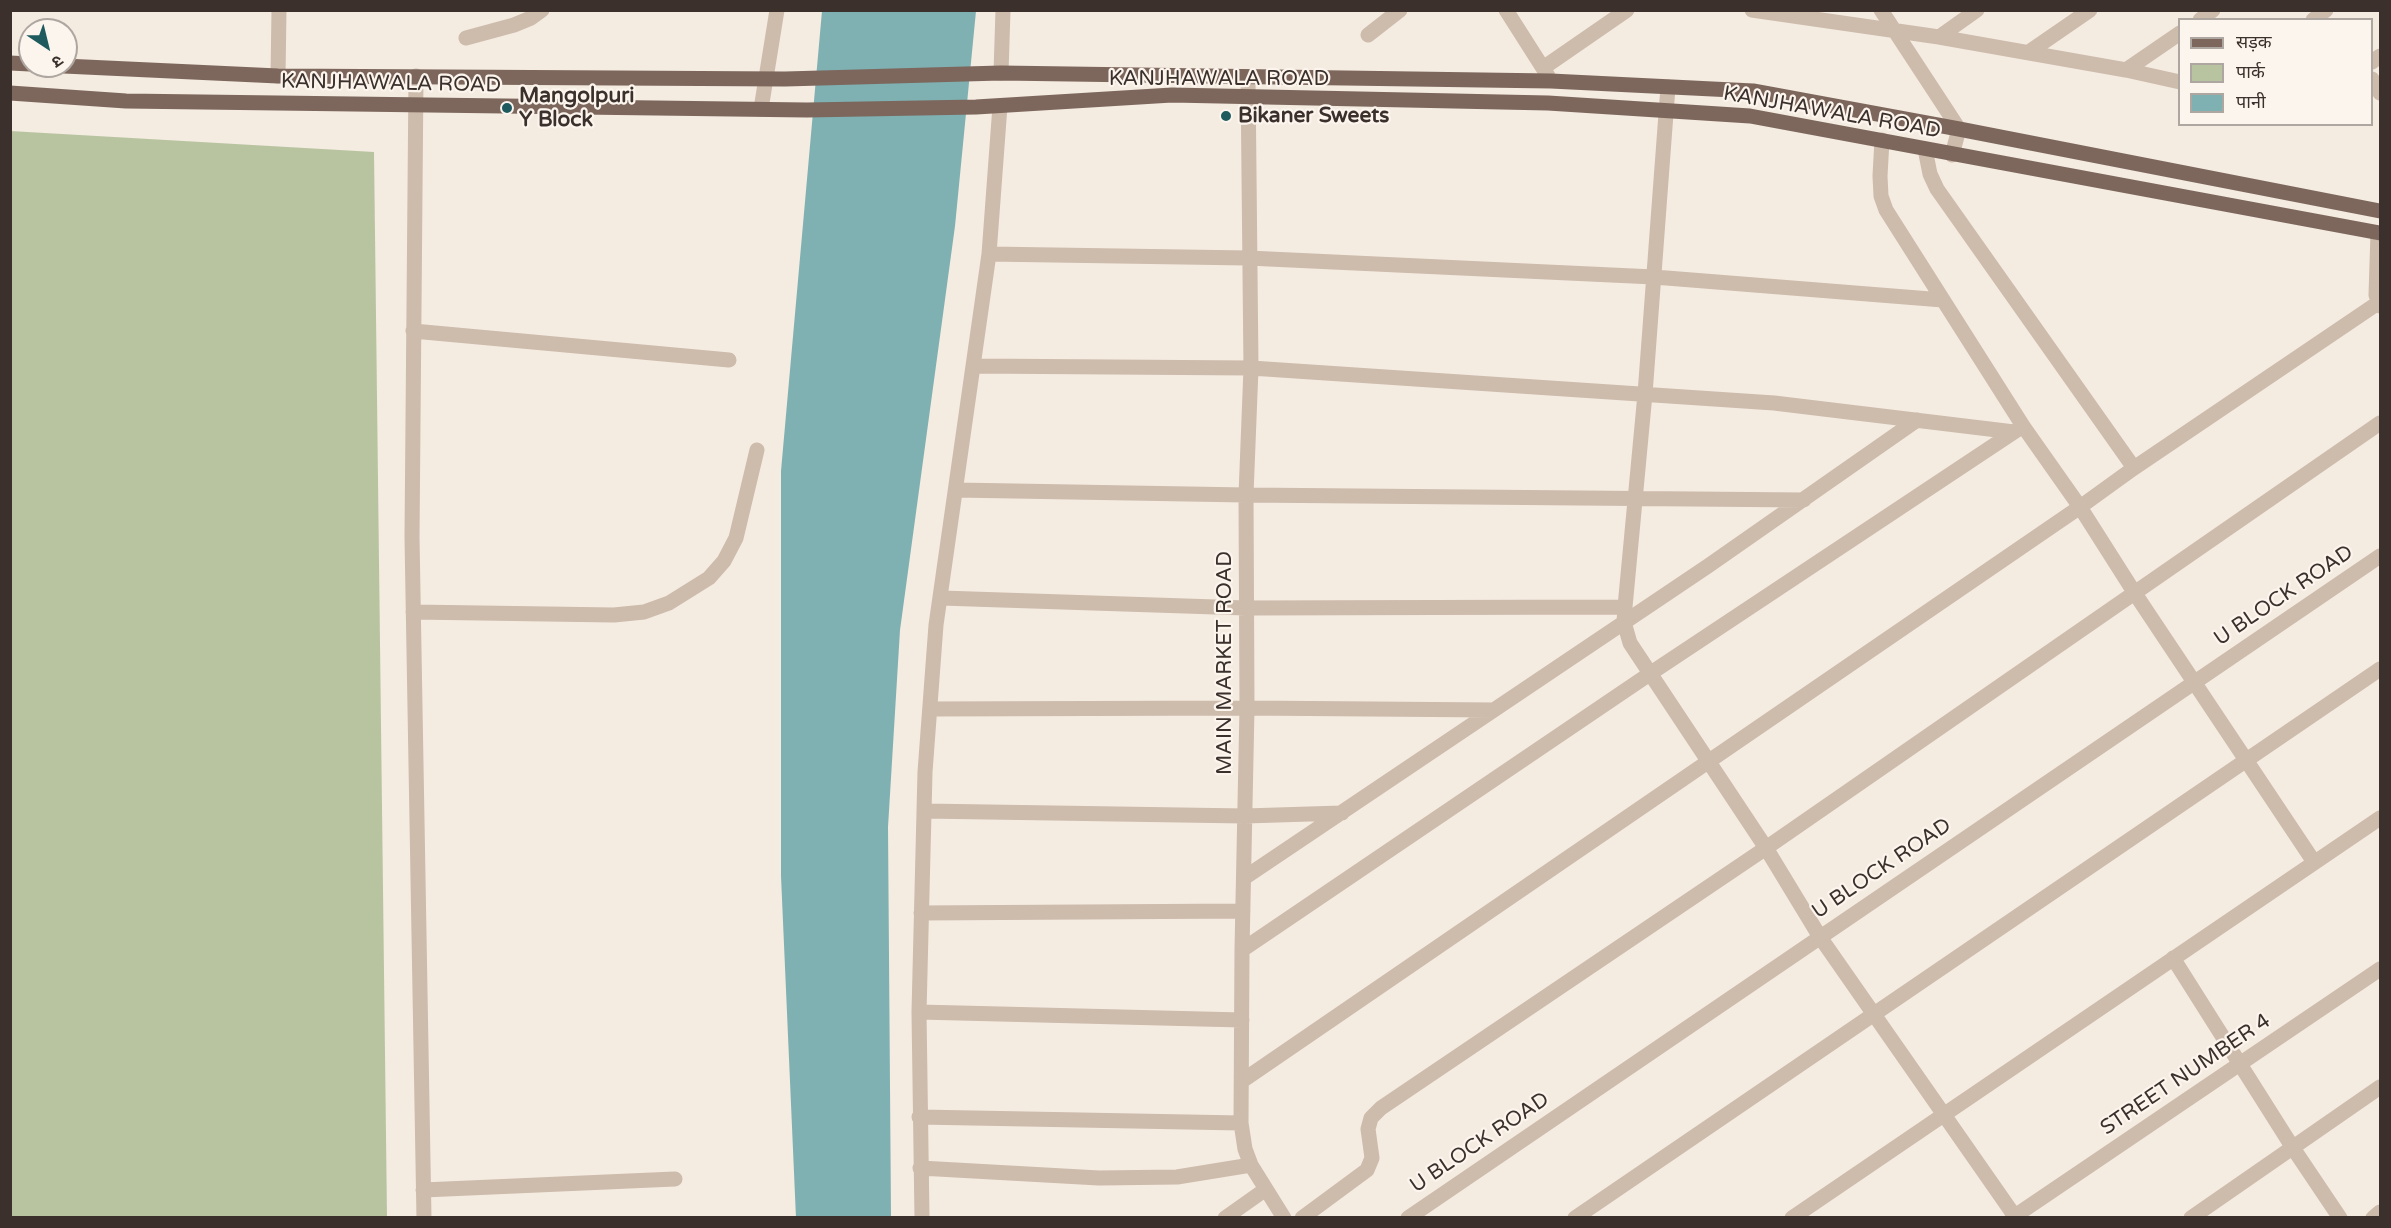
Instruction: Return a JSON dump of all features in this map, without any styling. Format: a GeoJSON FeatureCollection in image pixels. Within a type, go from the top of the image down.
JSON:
{"type":"FeatureCollection","features":[{"type":"Feature","properties":{"kind":"main road","name":"KANJHAWALA ROAD"},"geometry":{"type":"LineString","coordinates":[[78,67],[278,76],[766,79],[1001,73],[1248,77],[1547,75],[1668,87],[1753,91],[2380,211]]}},
{"type":"Feature","properties":{"kind":"main road","name":"KANJHAWALA ROAD"},"geometry":{"type":"LineString","coordinates":[[10,93],[126,101],[807,110],[976,107],[1172,95],[1548,103],[1750,116],[2379,233]]}},
{"type":"Feature","properties":{"kind":"street"},"geometry":{"type":"LineString","coordinates":[[278,76],[279,10]]}},
{"type":"Feature","properties":{"kind":"street"},"geometry":{"type":"LineString","coordinates":[[466,38],[514,25],[531,18],[542,10]]}},
{"type":"Feature","properties":{"kind":"street"},"geometry":{"type":"LineString","coordinates":[[761,109],[777,10]]}},
{"type":"Feature","properties":{"kind":"street"},"geometry":{"type":"LineString","coordinates":[[1001,73],[1003,10]]}},
{"type":"Feature","properties":{"kind":"street"},"geometry":{"type":"LineString","coordinates":[[1368,35],[1400,10]]}},
{"type":"Feature","properties":{"kind":"street"},"geometry":{"type":"LineString","coordinates":[[1506,10],[1547,75],[1627,10]]}},
{"type":"Feature","properties":{"kind":"street"},"geometry":{"type":"LineString","coordinates":[[1752,10],[1939,36],[2178,82]]}},
{"type":"Feature","properties":{"kind":"street"},"geometry":{"type":"LineString","coordinates":[[1881,10],[1959,129],[1952,155]]}},
{"type":"Feature","properties":{"kind":"street"},"geometry":{"type":"LineString","coordinates":[[1939,36],[1977,10]]}},
{"type":"Feature","properties":{"kind":"street"},"geometry":{"type":"LineString","coordinates":[[2029,52],[2090,10]]}},
{"type":"Feature","properties":{"kind":"street"},"geometry":{"type":"LineString","coordinates":[[2126,70],[2178,34]]}},
{"type":"Feature","properties":{"kind":"street"},"geometry":{"type":"LineString","coordinates":[[416,76],[413,612],[424,1218]]}},
{"type":"Feature","properties":{"kind":"street","name":"MAIN MARKET ROAD"},"geometry":{"type":"LineString","coordinates":[[1248,77],[1246,98],[1251,368],[1246,495],[1247,708],[1241,1123],[1245,1149],[1251,1165],[1284,1218]]}},
{"type":"Feature","properties":{"kind":"street"},"geometry":{"type":"LineString","coordinates":[[1668,87],[1645,394],[1624,614],[1630,643],[1766,848],[1820,937],[2014,1217]]}},
{"type":"Feature","properties":{"kind":"street"},"geometry":{"type":"LineString","coordinates":[[922,1218],[919,1012],[924,811],[930,708],[936,625],[989,254],[999,106]]}},
{"type":"Feature","properties":{"kind":"street"},"geometry":{"type":"LineString","coordinates":[[1882,140],[1881,196],[1886,210],[1943,300],[2019,429],[2080,507],[2314,862]]}},
{"type":"Feature","properties":{"kind":"street"},"geometry":{"type":"LineString","coordinates":[[1925,149],[1930,174],[1937,189],[2134,468]]}},
{"type":"Feature","properties":{"kind":"street"},"geometry":{"type":"LineString","coordinates":[[1242,1081],[2134,468],[2380,305],[2376,285],[2379,233]]}},
{"type":"Feature","properties":{"kind":"street"},"geometry":{"type":"LineString","coordinates":[[989,254],[1248,258],[1654,277],[1943,300]]}},
{"type":"Feature","properties":{"kind":"street"},"geometry":{"type":"LineString","coordinates":[[414,331],[729,360]]}},
{"type":"Feature","properties":{"kind":"street"},"geometry":{"type":"LineString","coordinates":[[974,366],[1251,368],[1774,403],[1917,420],[2019,429]]}},
{"type":"Feature","properties":{"kind":"street"},"geometry":{"type":"LineString","coordinates":[[1244,878],[1494,710],[1624,614],[1804,500],[1917,420]]}},
{"type":"Feature","properties":{"kind":"street"},"geometry":{"type":"LineString","coordinates":[[1302,1218],[1367,1170],[1372,1158],[1368,1129],[1371,1118],[1382,1108],[1766,848],[2380,423]]}},
{"type":"Feature","properties":{"kind":"street"},"geometry":{"type":"LineString","coordinates":[[1242,950],[1651,673],[2019,429]]}},
{"type":"Feature","properties":{"kind":"street"},"geometry":{"type":"LineString","coordinates":[[413,612],[614,615],[644,612],[669,603],[709,578],[724,561],[736,538],[757,450]]}},
{"type":"Feature","properties":{"kind":"street"},"geometry":{"type":"LineString","coordinates":[[956,490],[1804,500]]}},
{"type":"Feature","properties":{"kind":"street","name":"U BLOCK ROAD"},"geometry":{"type":"LineString","coordinates":[[1408,1218],[2380,556]]}},
{"type":"Feature","properties":{"kind":"street"},"geometry":{"type":"LineString","coordinates":[[941,598],[1246,608],[1624,614]]}},
{"type":"Feature","properties":{"kind":"street"},"geometry":{"type":"LineString","coordinates":[[1575,1218],[2380,669]]}},
{"type":"Feature","properties":{"kind":"street"},"geometry":{"type":"LineString","coordinates":[[930,708],[1494,710]]}},
{"type":"Feature","properties":{"kind":"street"},"geometry":{"type":"LineString","coordinates":[[924,811],[1245,816],[1342,813]]}},
{"type":"Feature","properties":{"kind":"street"},"geometry":{"type":"LineString","coordinates":[[1792,1218],[1943,1113],[2380,818]]}},
{"type":"Feature","properties":{"kind":"street"},"geometry":{"type":"LineString","coordinates":[[921,913],[1243,910]]}},
{"type":"Feature","properties":{"kind":"street"},"geometry":{"type":"LineString","coordinates":[[2173,958],[2340,1218]]}},
{"type":"Feature","properties":{"kind":"street","name":"STREET NUMBER 4"},"geometry":{"type":"LineString","coordinates":[[2014,1217],[2380,969]]}},
{"type":"Feature","properties":{"kind":"street"},"geometry":{"type":"LineString","coordinates":[[919,1012],[1242,1020]]}},
{"type":"Feature","properties":{"kind":"street"},"geometry":{"type":"LineString","coordinates":[[2195,1216],[2380,1087]]}},
{"type":"Feature","properties":{"kind":"street"},"geometry":{"type":"LineString","coordinates":[[919,1117],[1241,1123]]}},
{"type":"Feature","properties":{"kind":"street"},"geometry":{"type":"LineString","coordinates":[[920,1168],[1099,1178],[1177,1177],[1251,1165]]}},
{"type":"Feature","properties":{"kind":"street"},"geometry":{"type":"LineString","coordinates":[[423,1190],[675,1179]]}},
{"type":"Feature","properties":{"kind":"street"},"geometry":{"type":"LineString","coordinates":[[1225,1218],[1266,1189]]}},
{"type":"Feature","properties":{"kind":"street"},"geometry":{"type":"LineString","coordinates":[[2373,1218],[2380,1212]]}},
{"type":"Feature","properties":{"kind":"green space"},"geometry":{"type":"Polygon","coordinates":[[[10,131],[374,152],[387,1217],[11,1217],[10,131]]]}},
{"type":"Feature","properties":{"kind":"water"},"geometry":{"type":"Polygon","coordinates":[[[822,11],[976,11],[955,226],[900,630],[888,827],[891,1217],[796,1218],[781,876],[781,471],[822,11]]]}},
{"type":"Feature","properties":{"kind":"place","name":"Mangolpuri Y Block"},"geometry":{"type":"Point","coordinates":[507,108]}},
{"type":"Feature","properties":{"kind":"place","name":"Bikaner Sweets"},"geometry":{"type":"Point","coordinates":[1226,116]}}]}
